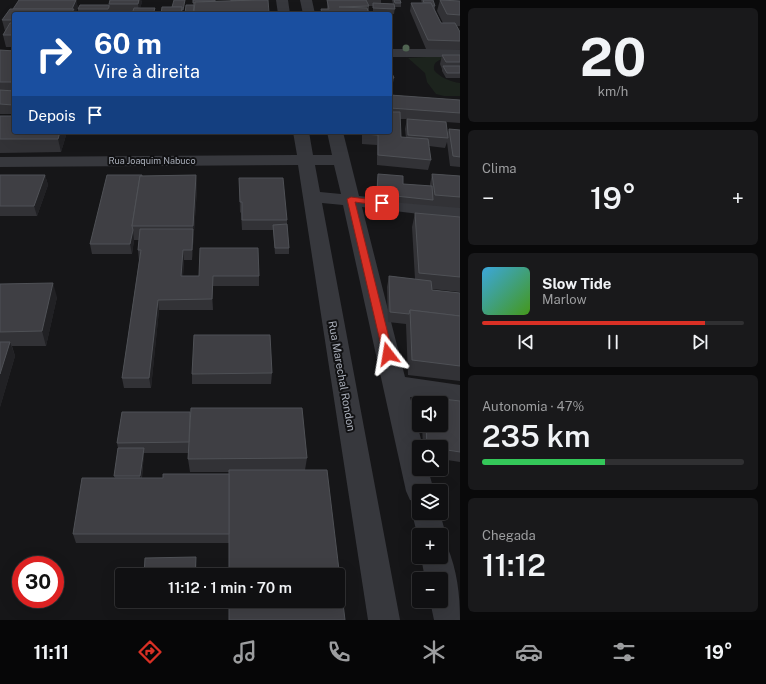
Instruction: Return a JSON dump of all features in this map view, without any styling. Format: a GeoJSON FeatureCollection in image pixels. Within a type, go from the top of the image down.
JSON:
{"type":"FeatureCollection","features":[{"type":"Feature","properties":{"kind":"street"},"geometry":{"type":"LineString","coordinates":[[282,0],[284,12]]}},
{"type":"Feature","properties":{"kind":"street"},"geometry":{"type":"LineString","coordinates":[[306,0],[309,12]]}},
{"type":"Feature","properties":{"kind":"street"},"geometry":{"type":"LineString","coordinates":[[392,53],[460,54]]}},
{"type":"Feature","properties":{"kind":"street","name":"Rua Marechal Rondon"},"geometry":{"type":"LineString","coordinates":[[301,134],[384,620]]}},
{"type":"Feature","properties":{"kind":"street"},"geometry":{"type":"LineString","coordinates":[[336,134],[418,484]]}},
{"type":"Feature","properties":{"kind":"street","name":"Rua Joaquim Nabuco"},"geometry":{"type":"LineString","coordinates":[[0,162],[342,160]]}},
{"type":"Feature","properties":{"kind":"street"},"geometry":{"type":"LineString","coordinates":[[311,196],[351,199],[460,213]]}},
{"type":"Feature","properties":{"kind":"street"},"geometry":{"type":"LineString","coordinates":[[396,385],[460,395]]}},
{"type":"Feature","properties":{"kind":"street"},"geometry":{"type":"LineString","coordinates":[[447,608],[450,620]]}},
{"type":"Feature","properties":{"kind":"shaded area"},"geometry":{"type":"Polygon","coordinates":[[[444,56],[447,58],[439,60],[434,65],[434,70],[446,79],[460,83],[460,96],[444,96],[436,94],[427,82],[425,73],[408,58],[444,56]]]}},
{"type":"Feature","properties":{"kind":"building"},"geometry":{"type":"Polygon","coordinates":[[[19,0],[76,0],[72,9],[13,9],[19,0]]]}},
{"type":"Feature","properties":{"kind":"building"},"geometry":{"type":"Polygon","coordinates":[[[110,0],[139,0],[138,4],[109,4],[110,0]]]}},
{"type":"Feature","properties":{"kind":"building"},"geometry":{"type":"Polygon","coordinates":[[[174,0],[185,0],[183,10],[182,7],[172,7],[174,0]]]}},
{"type":"Feature","properties":{"kind":"building"},"geometry":{"type":"Polygon","coordinates":[[[193,0],[215,0],[215,1],[193,3],[193,0]]]}},
{"type":"Feature","properties":{"kind":"building"},"geometry":{"type":"Polygon","coordinates":[[[231,0],[255,0],[231,1],[231,0]]]}},
{"type":"Feature","properties":{"kind":"building"},"geometry":{"type":"Polygon","coordinates":[[[268,0],[269,12],[194,12],[195,2],[268,0]]]}},
{"type":"Feature","properties":{"kind":"building"},"geometry":{"type":"Polygon","coordinates":[[[327,0],[366,0],[369,6],[339,7],[367,8],[368,12],[322,12],[321,9],[329,9],[327,0]]]}},
{"type":"Feature","properties":{"kind":"building"},"geometry":{"type":"Polygon","coordinates":[[[394,0],[400,0],[401,3],[395,3],[394,0]]]}},
{"type":"Feature","properties":{"kind":"building"},"geometry":{"type":"Polygon","coordinates":[[[423,0],[433,0],[435,6],[432,6],[431,3],[424,3],[423,0]]]}},
{"type":"Feature","properties":{"kind":"building"},"geometry":{"type":"Polygon","coordinates":[[[440,0],[460,1],[460,15],[447,14],[440,0]]]}},
{"type":"Feature","properties":{"kind":"building"},"geometry":{"type":"Polygon","coordinates":[[[373,3],[394,4],[395,9],[373,8],[373,3]]]}},
{"type":"Feature","properties":{"kind":"building"},"geometry":{"type":"Polygon","coordinates":[[[411,3],[431,3],[441,23],[455,23],[460,32],[460,41],[428,40],[411,3]]]}},
{"type":"Feature","properties":{"kind":"building"},"geometry":{"type":"Polygon","coordinates":[[[80,5],[109,5],[109,7],[108,9],[78,9],[80,5]]]}},
{"type":"Feature","properties":{"kind":"building"},"geometry":{"type":"Polygon","coordinates":[[[186,5],[194,5],[193,12],[185,12],[186,5]]]}},
{"type":"Feature","properties":{"kind":"building"},"geometry":{"type":"Polygon","coordinates":[[[162,7],[182,7],[181,12],[161,12],[162,7]]]}},
{"type":"Feature","properties":{"kind":"building"},"geometry":{"type":"Polygon","coordinates":[[[134,8],[155,8],[154,12],[133,12],[134,8]]]}},
{"type":"Feature","properties":{"kind":"building"},"geometry":{"type":"Polygon","coordinates":[[[10,9],[74,9],[72,12],[12,12],[12,20],[2,20],[10,9]]]}},
{"type":"Feature","properties":{"kind":"building"},"geometry":{"type":"Polygon","coordinates":[[[10,23],[12,23],[12,35],[3,35],[10,23]]]}},
{"type":"Feature","properties":{"kind":"building"},"geometry":{"type":"Polygon","coordinates":[[[0,50],[12,51],[12,82],[0,82],[0,50]]]}},
{"type":"Feature","properties":{"kind":"building"},"geometry":{"type":"Polygon","coordinates":[[[442,55],[460,55],[460,62],[446,62],[442,55]]]}},
{"type":"Feature","properties":{"kind":"building"},"geometry":{"type":"Polygon","coordinates":[[[443,66],[460,66],[460,73],[447,73],[443,66]]]}},
{"type":"Feature","properties":{"kind":"building"},"geometry":{"type":"Polygon","coordinates":[[[0,90],[12,91],[12,105],[0,104],[0,90]]]}},
{"type":"Feature","properties":{"kind":"building"},"geometry":{"type":"Polygon","coordinates":[[[392,95],[460,100],[460,113],[392,108],[392,95]]]}},
{"type":"Feature","properties":{"kind":"building"},"geometry":{"type":"Polygon","coordinates":[[[392,112],[400,112],[401,137],[428,139],[431,160],[378,155],[378,135],[364,134],[392,134],[392,112]]]}},
{"type":"Feature","properties":{"kind":"building"},"geometry":{"type":"Polygon","coordinates":[[[0,116],[12,116],[12,134],[59,134],[58,139],[0,139],[0,116]]]}},
{"type":"Feature","properties":{"kind":"building"},"geometry":{"type":"Polygon","coordinates":[[[407,119],[446,122],[448,138],[408,135],[407,119]]]}},
{"type":"Feature","properties":{"kind":"building"},"geometry":{"type":"Polygon","coordinates":[[[449,129],[460,130],[460,157],[453,156],[449,129]]]}},
{"type":"Feature","properties":{"kind":"building"},"geometry":{"type":"Polygon","coordinates":[[[378,174],[403,176],[403,184],[432,186],[433,200],[377,194],[378,174]]]}},
{"type":"Feature","properties":{"kind":"building"},"geometry":{"type":"Polygon","coordinates":[[[432,174],[460,176],[460,197],[435,195],[432,174]]]}},
{"type":"Feature","properties":{"kind":"building"},"geometry":{"type":"Polygon","coordinates":[[[0,175],[45,175],[34,206],[0,206],[0,175]]]}},
{"type":"Feature","properties":{"kind":"building"},"geometry":{"type":"Polygon","coordinates":[[[107,175],[142,175],[140,176],[130,244],[90,244],[107,175]]]}},
{"type":"Feature","properties":{"kind":"building"},"geometry":{"type":"Polygon","coordinates":[[[196,175],[193,226],[132,226],[140,176],[196,175]]]}},
{"type":"Feature","properties":{"kind":"building"},"geometry":{"type":"Polygon","coordinates":[[[239,178],[283,178],[287,220],[242,220],[242,202],[240,202],[239,178]]]}},
{"type":"Feature","properties":{"kind":"building"},"geometry":{"type":"Polygon","coordinates":[[[415,213],[460,217],[460,277],[419,273],[415,213]]]}},
{"type":"Feature","properties":{"kind":"building"},"geometry":{"type":"Polygon","coordinates":[[[287,224],[289,248],[275,248],[273,225],[287,224]]]}},
{"type":"Feature","properties":{"kind":"building"},"geometry":{"type":"Polygon","coordinates":[[[140,229],[193,229],[192,250],[183,250],[181,276],[199,276],[200,248],[258,248],[259,276],[213,276],[212,299],[158,300],[149,378],[122,378],[141,250],[138,250],[140,229]]]}},
{"type":"Feature","properties":{"kind":"building"},"geometry":{"type":"Polygon","coordinates":[[[389,276],[431,281],[432,290],[460,293],[460,316],[410,310],[409,314],[390,312],[389,276]]]}},
{"type":"Feature","properties":{"kind":"building"},"geometry":{"type":"Polygon","coordinates":[[[53,283],[42,331],[0,332],[0,284],[53,283]]]}},
{"type":"Feature","properties":{"kind":"building"},"geometry":{"type":"Polygon","coordinates":[[[410,310],[460,316],[460,366],[412,360],[410,310]]]}},
{"type":"Feature","properties":{"kind":"building"},"geometry":{"type":"Polygon","coordinates":[[[194,335],[270,335],[272,373],[192,374],[194,335]]]}},
{"type":"Feature","properties":{"kind":"building"},"geometry":{"type":"Polygon","coordinates":[[[0,342],[10,342],[0,374],[0,342]]]}},
{"type":"Feature","properties":{"kind":"building"},"geometry":{"type":"Polygon","coordinates":[[[448,400],[460,401],[460,452],[448,450],[448,440],[427,440],[426,432],[448,432],[448,400]]]}},
{"type":"Feature","properties":{"kind":"building"},"geometry":{"type":"Polygon","coordinates":[[[191,408],[302,408],[307,458],[188,459],[191,408]]]}},
{"type":"Feature","properties":{"kind":"building"},"geometry":{"type":"Polygon","coordinates":[[[122,412],[190,412],[189,442],[117,443],[122,412]]]}},
{"type":"Feature","properties":{"kind":"building"},"geometry":{"type":"Polygon","coordinates":[[[118,448],[144,448],[140,476],[114,476],[118,448]]]}},
{"type":"Feature","properties":{"kind":"building"},"geometry":{"type":"Polygon","coordinates":[[[229,470],[327,470],[339,568],[229,568],[229,470]]]}},
{"type":"Feature","properties":{"kind":"building"},"geometry":{"type":"Polygon","coordinates":[[[163,474],[229,474],[229,534],[73,534],[82,478],[163,478],[163,474]]]}},
{"type":"Feature","properties":{"kind":"building"},"geometry":{"type":"Polygon","coordinates":[[[196,557],[195,568],[144,568],[145,558],[196,557]]]}},
{"type":"Feature","properties":{"kind":"building"},"geometry":{"type":"Polygon","coordinates":[[[229,608],[344,608],[345,620],[229,620],[229,608]]]}},
{"type":"Feature","properties":{"kind":"route"},"geometry":{"type":"LineString","coordinates":[[382,203],[351,199],[388,354]]}}]}
